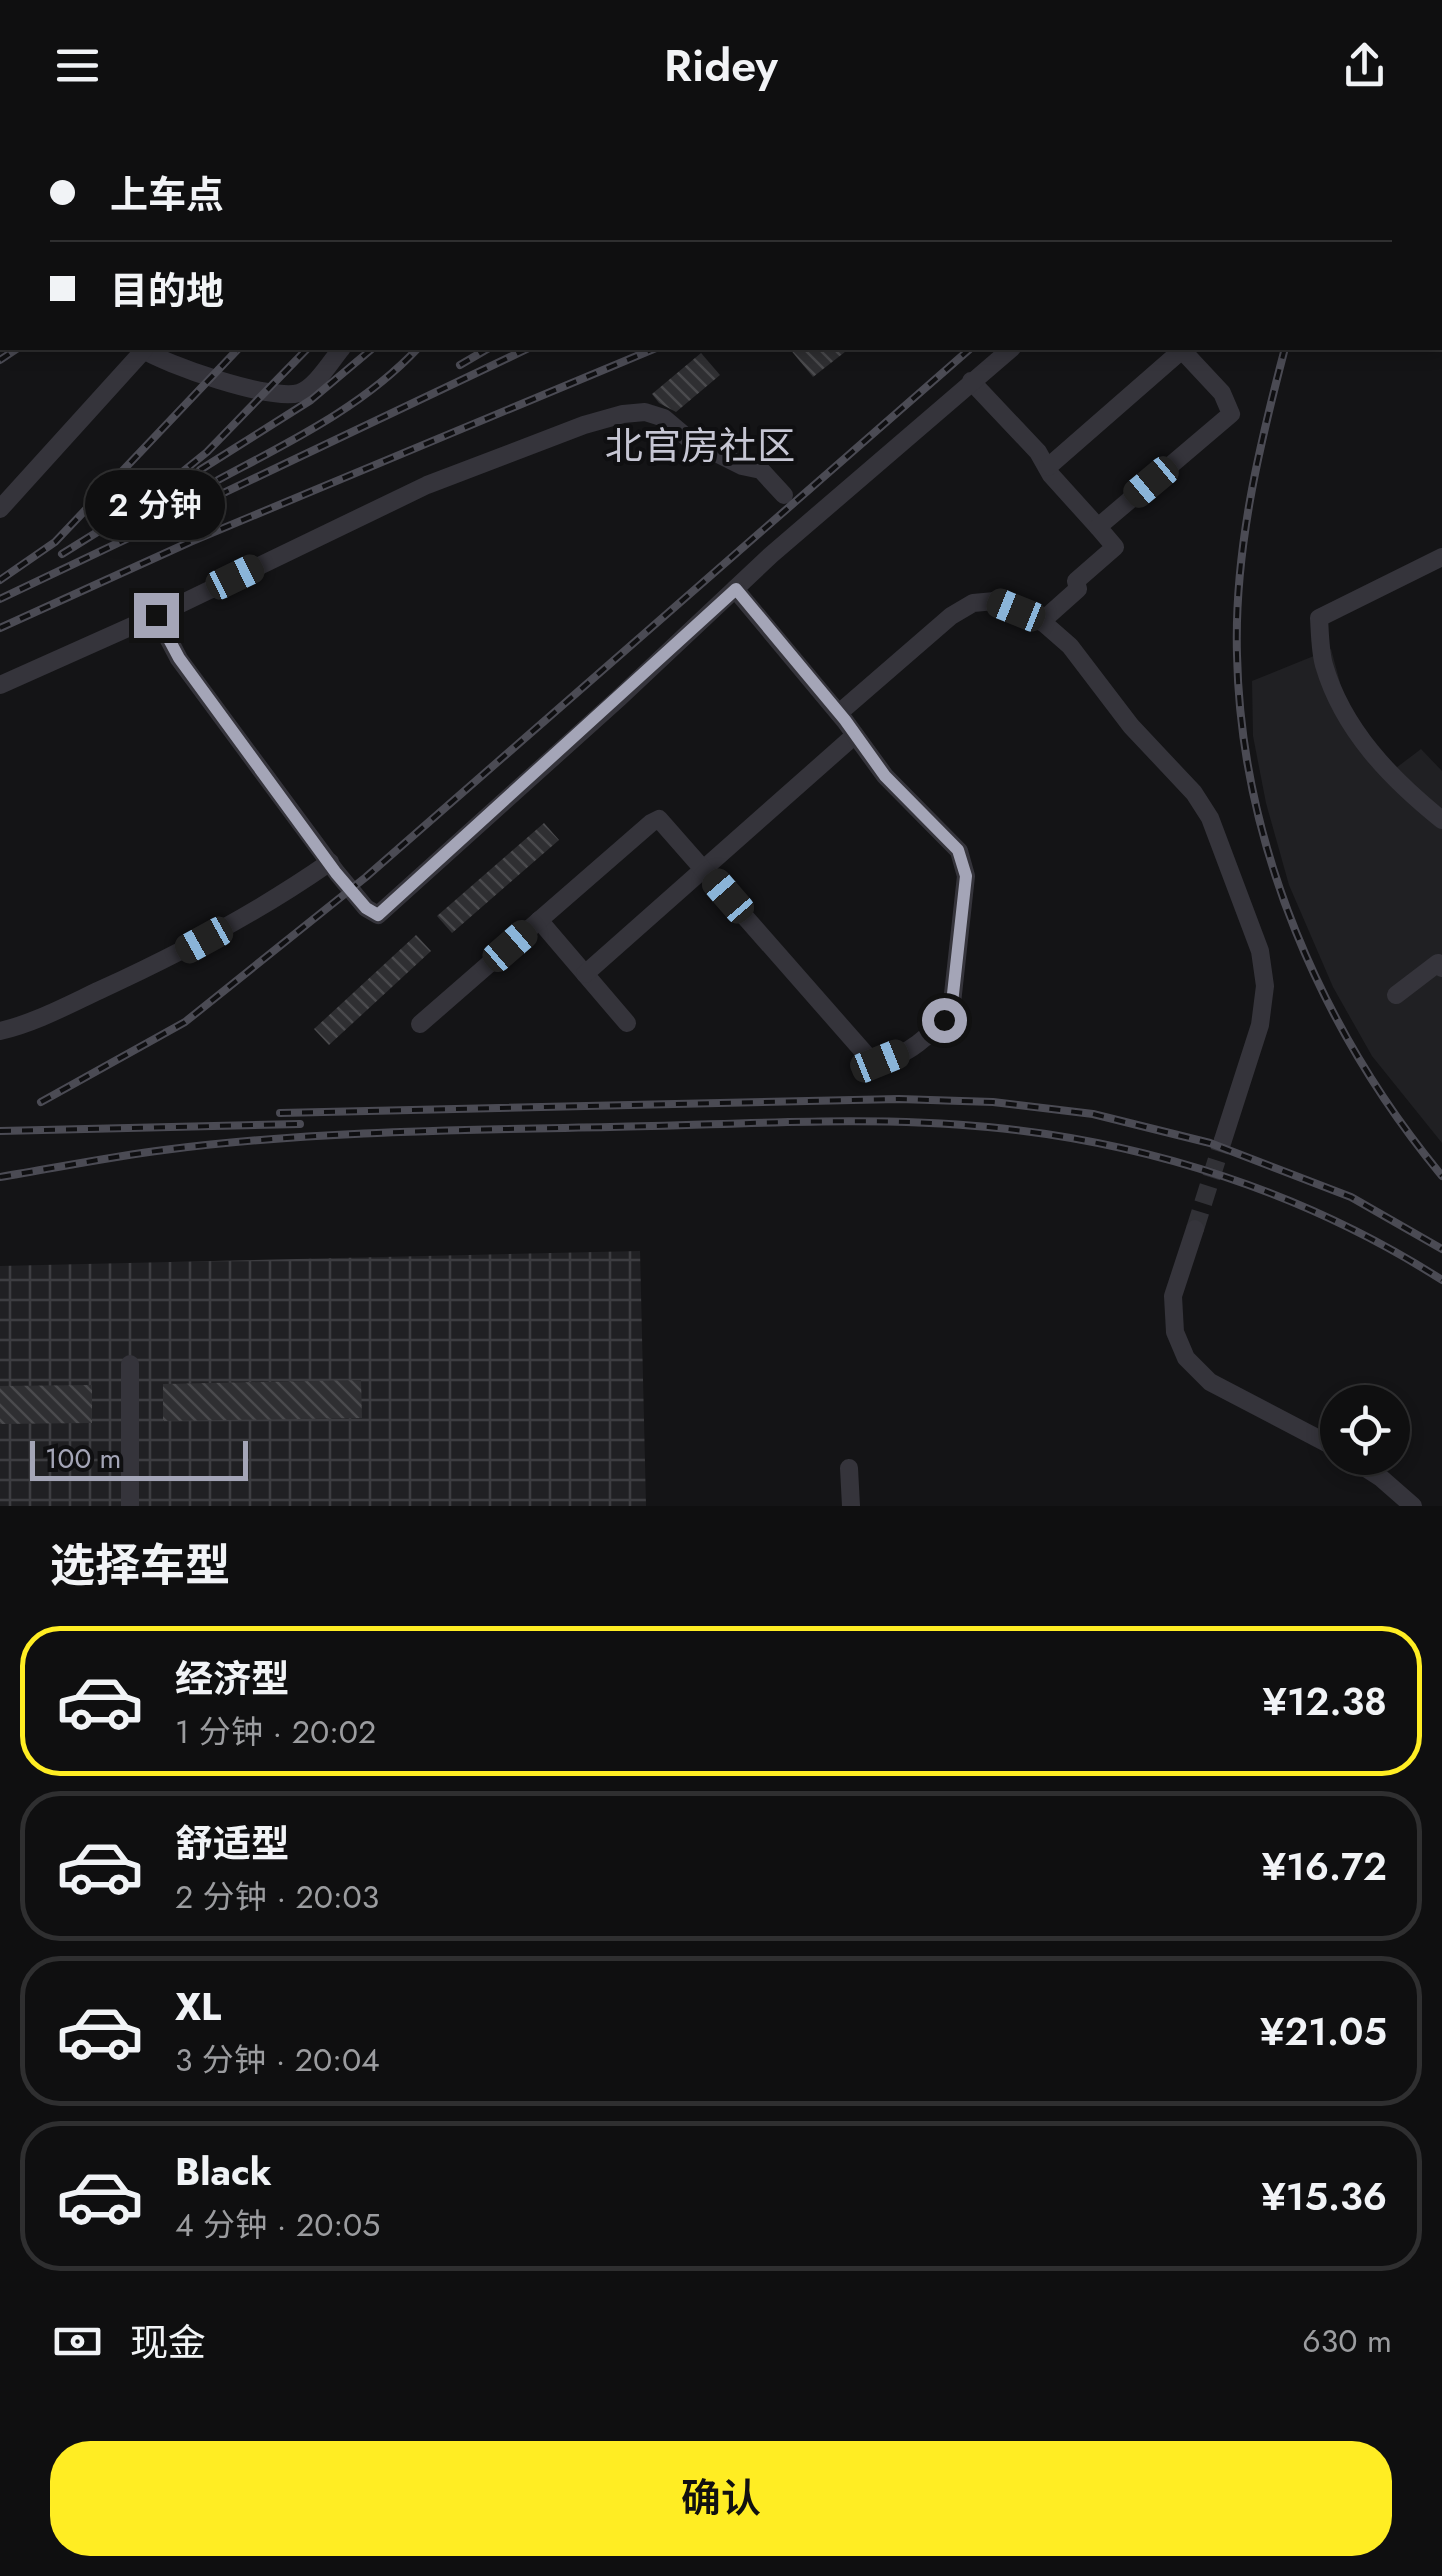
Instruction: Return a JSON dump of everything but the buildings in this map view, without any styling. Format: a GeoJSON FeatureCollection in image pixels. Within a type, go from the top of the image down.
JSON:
{"type":"FeatureCollection","features":[{"type":"Feature","properties":{"kind":"street"},"geometry":{"type":"LineString","coordinates":[[0,509],[141,350]]}},
{"type":"Feature","properties":{"kind":"street"},"geometry":{"type":"LineString","coordinates":[[144,350],[183,369],[280,394],[309,388],[340,350]]}},
{"type":"Feature","properties":{"kind":"street"},"geometry":{"type":"LineString","coordinates":[[156,615],[179,658],[333,868],[366,908],[378,915],[736,589],[1010,350]]}},
{"type":"Feature","properties":{"kind":"street"},"geometry":{"type":"LineString","coordinates":[[1048,467],[1179,350]]}},
{"type":"Feature","properties":{"kind":"street"},"geometry":{"type":"LineString","coordinates":[[1098,527],[1231,414],[1222,393],[1181,350]]}},
{"type":"Feature","properties":{"kind":"street"},"geometry":{"type":"LineString","coordinates":[[971,382],[1038,452],[1116,548],[1076,581],[1078,588],[1042,622]]}},
{"type":"Feature","properties":{"kind":"street"},"geometry":{"type":"LineString","coordinates":[[0,685],[427,485],[623,414],[645,412],[664,418],[690,440],[742,466],[761,470],[784,495]]}},
{"type":"Feature","properties":{"kind":"street"},"geometry":{"type":"LineString","coordinates":[[1442,556],[1319,618],[1324,664],[1350,722],[1393,779],[1442,820]]}},
{"type":"Feature","properties":{"kind":"street"},"geometry":{"type":"LineString","coordinates":[[420,1024],[659,819],[869,1058],[880,1061],[926,1037],[944,1020],[952,1003],[966,876],[958,850],[885,776],[839,713],[736,589]]}},
{"type":"Feature","properties":{"kind":"street"},"geometry":{"type":"LineString","coordinates":[[839,713],[951,616],[973,603],[994,600],[1042,622],[1070,646],[1131,726],[1194,793],[1210,818],[1260,951],[1265,986],[1260,1025],[1223,1140]]}},
{"type":"Feature","properties":{"kind":"street"},"geometry":{"type":"LineString","coordinates":[[585,974],[855,735]]}},
{"type":"Feature","properties":{"kind":"street"},"geometry":{"type":"LineString","coordinates":[[0,1031],[179,954],[333,868]]}},
{"type":"Feature","properties":{"kind":"street"},"geometry":{"type":"LineString","coordinates":[[540,920],[627,1023]]}},
{"type":"Feature","properties":{"kind":"street"},"geometry":{"type":"LineString","coordinates":[[1396,995],[1438,963],[1442,968]]}},
{"type":"Feature","properties":{"kind":"street"},"geometry":{"type":"LineString","coordinates":[[1195,1229],[1173,1296],[1175,1332],[1186,1358],[1210,1382],[1320,1440]]}},
{"type":"Feature","properties":{"kind":"street"},"geometry":{"type":"LineString","coordinates":[[130,1364],[130,1506]]}},
{"type":"Feature","properties":{"kind":"street"},"geometry":{"type":"LineString","coordinates":[[849,1468],[852,1506]]}},
{"type":"Feature","properties":{"kind":"street"},"geometry":{"type":"LineString","coordinates":[[1372,1475],[1413,1506]]}},
{"type":"Feature","properties":{"kind":"shaded area"},"geometry":{"type":"Polygon","coordinates":[[[1331,649],[1356,725],[1392,771],[1421,749],[1442,771],[1442,1143],[1372,1056],[1333,987],[1289,885],[1266,803],[1253,736],[1252,681],[1331,649]]]}},
{"type":"Feature","properties":{"kind":"shaded area"},"geometry":{"type":"Polygon","coordinates":[[[640,1251],[646,1506],[0,1506],[0,1266],[640,1251]]]}},
{"type":"Feature","properties":{"kind":"tunnel"},"geometry":{"type":"LineString","coordinates":[[1195,1229],[1223,1140]]}},
{"type":"Feature","properties":{"kind":"railway"},"geometry":{"type":"LineString","coordinates":[[0,360],[15,350]]}},
{"type":"Feature","properties":{"kind":"railway"},"geometry":{"type":"LineString","coordinates":[[0,580],[55,542],[237,350]]}},
{"type":"Feature","properties":{"kind":"railway"},"geometry":{"type":"LineString","coordinates":[[62,554],[144,503],[207,452],[306,350]]}},
{"type":"Feature","properties":{"kind":"railway"},"geometry":{"type":"LineString","coordinates":[[200,470],[311,400],[371,350]]}},
{"type":"Feature","properties":{"kind":"railway"},"geometry":{"type":"LineString","coordinates":[[218,480],[349,406],[416,350]]}},
{"type":"Feature","properties":{"kind":"railway"},"geometry":{"type":"LineString","coordinates":[[460,365],[486,350]]}},
{"type":"Feature","properties":{"kind":"railway"},"geometry":{"type":"LineString","coordinates":[[0,599],[525,350]]}},
{"type":"Feature","properties":{"kind":"railway"},"geometry":{"type":"LineString","coordinates":[[0,628],[190,542],[651,350]]}},
{"type":"Feature","properties":{"kind":"railway"},"geometry":{"type":"LineString","coordinates":[[41,1102],[185,1022],[366,877],[969,350]]}},
{"type":"Feature","properties":{"kind":"railway"},"geometry":{"type":"LineString","coordinates":[[1285,350],[1244,538],[1237,616],[1242,726],[1254,796],[1272,865],[1325,997],[1399,1120],[1442,1176]]}},
{"type":"Feature","properties":{"kind":"railway"},"geometry":{"type":"LineString","coordinates":[[280,1113],[899,1099],[993,1102],[1093,1114],[1210,1143],[1351,1197],[1442,1249]]}},
{"type":"Feature","properties":{"kind":"railway"},"geometry":{"type":"LineString","coordinates":[[0,1177],[164,1150],[331,1135],[799,1122],[941,1123],[1048,1134],[1107,1145],[1224,1176],[1336,1222],[1442,1280]]}},
{"type":"Feature","properties":{"kind":"railway"},"geometry":{"type":"LineString","coordinates":[[0,1131],[300,1124]]}},
{"type":"Feature","properties":{"kind":"district","name":"北官房社区"},"geometry":{"type":"Point","coordinates":[700,446]}},
{"type":"Feature","properties":{"kind":"route"},"geometry":{"type":"LineString","coordinates":[[156,615],[179,658],[336,873],[366,908],[378,915],[736,589],[845,720],[885,776],[958,850],[966,876],[952,1003],[944,1020]]}}]}
